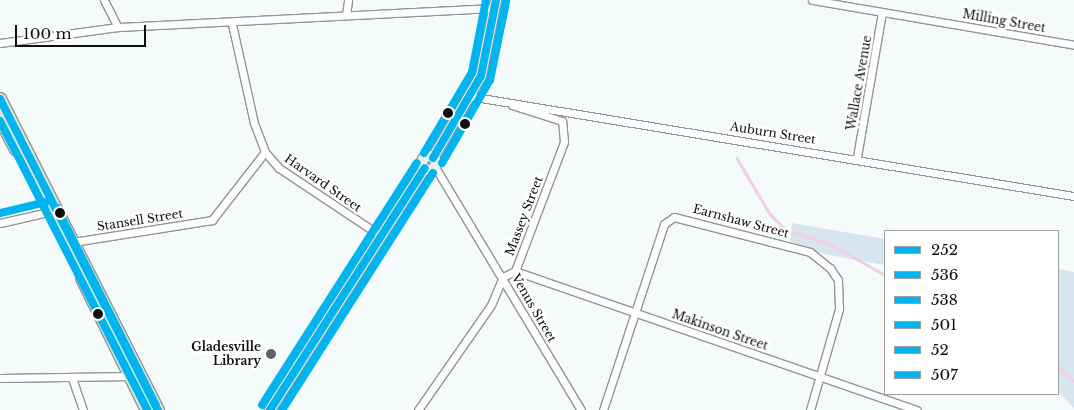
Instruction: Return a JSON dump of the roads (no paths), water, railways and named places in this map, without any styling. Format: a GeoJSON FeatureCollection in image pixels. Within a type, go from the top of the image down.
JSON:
{"type":"FeatureCollection","features":[{"type":"Feature","properties":{"kind":"highway"},"geometry":{"type":"LineString","coordinates":[[0,99],[158,410]]}},
{"type":"Feature","properties":{"kind":"highway"},"geometry":{"type":"LineString","coordinates":[[0,118],[147,410]]}},
{"type":"Feature","properties":{"kind":"main road"},"geometry":{"type":"LineString","coordinates":[[270,410],[381,236],[431,164],[469,96],[484,67],[496,4]]}},
{"type":"Feature","properties":{"kind":"street"},"geometry":{"type":"LineString","coordinates":[[104,0],[118,27]]}},
{"type":"Feature","properties":{"kind":"street"},"geometry":{"type":"LineString","coordinates":[[346,15],[348,0]]}},
{"type":"Feature","properties":{"kind":"street","name":"Milling Street"},"geometry":{"type":"LineString","coordinates":[[812,0],[1074,45]]}},
{"type":"Feature","properties":{"kind":"street"},"geometry":{"type":"LineString","coordinates":[[0,43],[118,27],[232,24],[496,4]]}},
{"type":"Feature","properties":{"kind":"street","name":"Wallace Avenue"},"geometry":{"type":"LineString","coordinates":[[857,157],[882,12]]}},
{"type":"Feature","properties":{"kind":"street","name":"Harvard Street"},"geometry":{"type":"LineString","coordinates":[[232,24],[254,123],[265,152],[280,168],[381,236]]}},
{"type":"Feature","properties":{"kind":"street","name":"Auburn Street"},"geometry":{"type":"LineString","coordinates":[[469,96],[857,157],[1074,196]]}},
{"type":"Feature","properties":{"kind":"street","name":"Massey Street"},"geometry":{"type":"LineString","coordinates":[[503,278],[515,271],[565,133],[562,121],[528,112],[505,101]]}},
{"type":"Feature","properties":{"kind":"street","name":"Stansell Street"},"geometry":{"type":"LineString","coordinates":[[73,242],[212,220],[265,152]]}},
{"type":"Feature","properties":{"kind":"street","name":"Venus Street"},"geometry":{"type":"LineString","coordinates":[[431,164],[503,278],[581,410]]}},
{"type":"Feature","properties":{"kind":"street"},"geometry":{"type":"LineString","coordinates":[[0,223],[48,212]]}},
{"type":"Feature","properties":{"kind":"street","name":"Earnshaw Street"},"geometry":{"type":"LineString","coordinates":[[603,410],[664,224],[670,218],[710,224],[810,252],[830,268],[840,291],[839,309],[820,377]]}},
{"type":"Feature","properties":{"kind":"street","name":"Makinson Street"},"geometry":{"type":"LineString","coordinates":[[515,271],[917,410]]}},
{"type":"Feature","properties":{"kind":"street"},"geometry":{"type":"LineString","coordinates":[[418,410],[491,305],[503,278]]}},
{"type":"Feature","properties":{"kind":"street"},"geometry":{"type":"LineString","coordinates":[[0,378],[131,376]]}},
{"type":"Feature","properties":{"kind":"street"},"geometry":{"type":"LineString","coordinates":[[810,410],[820,377]]}},
{"type":"Feature","properties":{"kind":"street"},"geometry":{"type":"LineString","coordinates":[[72,378],[82,410]]}},
{"type":"Feature","properties":{"kind":"waterway"},"geometry":{"type":"LineString","coordinates":[[737,158],[770,214],[785,229],[832,245],[884,274]]}},
{"type":"Feature","properties":{"kind":"waterway"},"geometry":{"type":"LineString","coordinates":[[1059,368],[1074,381]]}},
{"type":"Feature","properties":{"kind":"place","name":"Gladesville Library"},"geometry":{"type":"Point","coordinates":[271,354]}}]}
